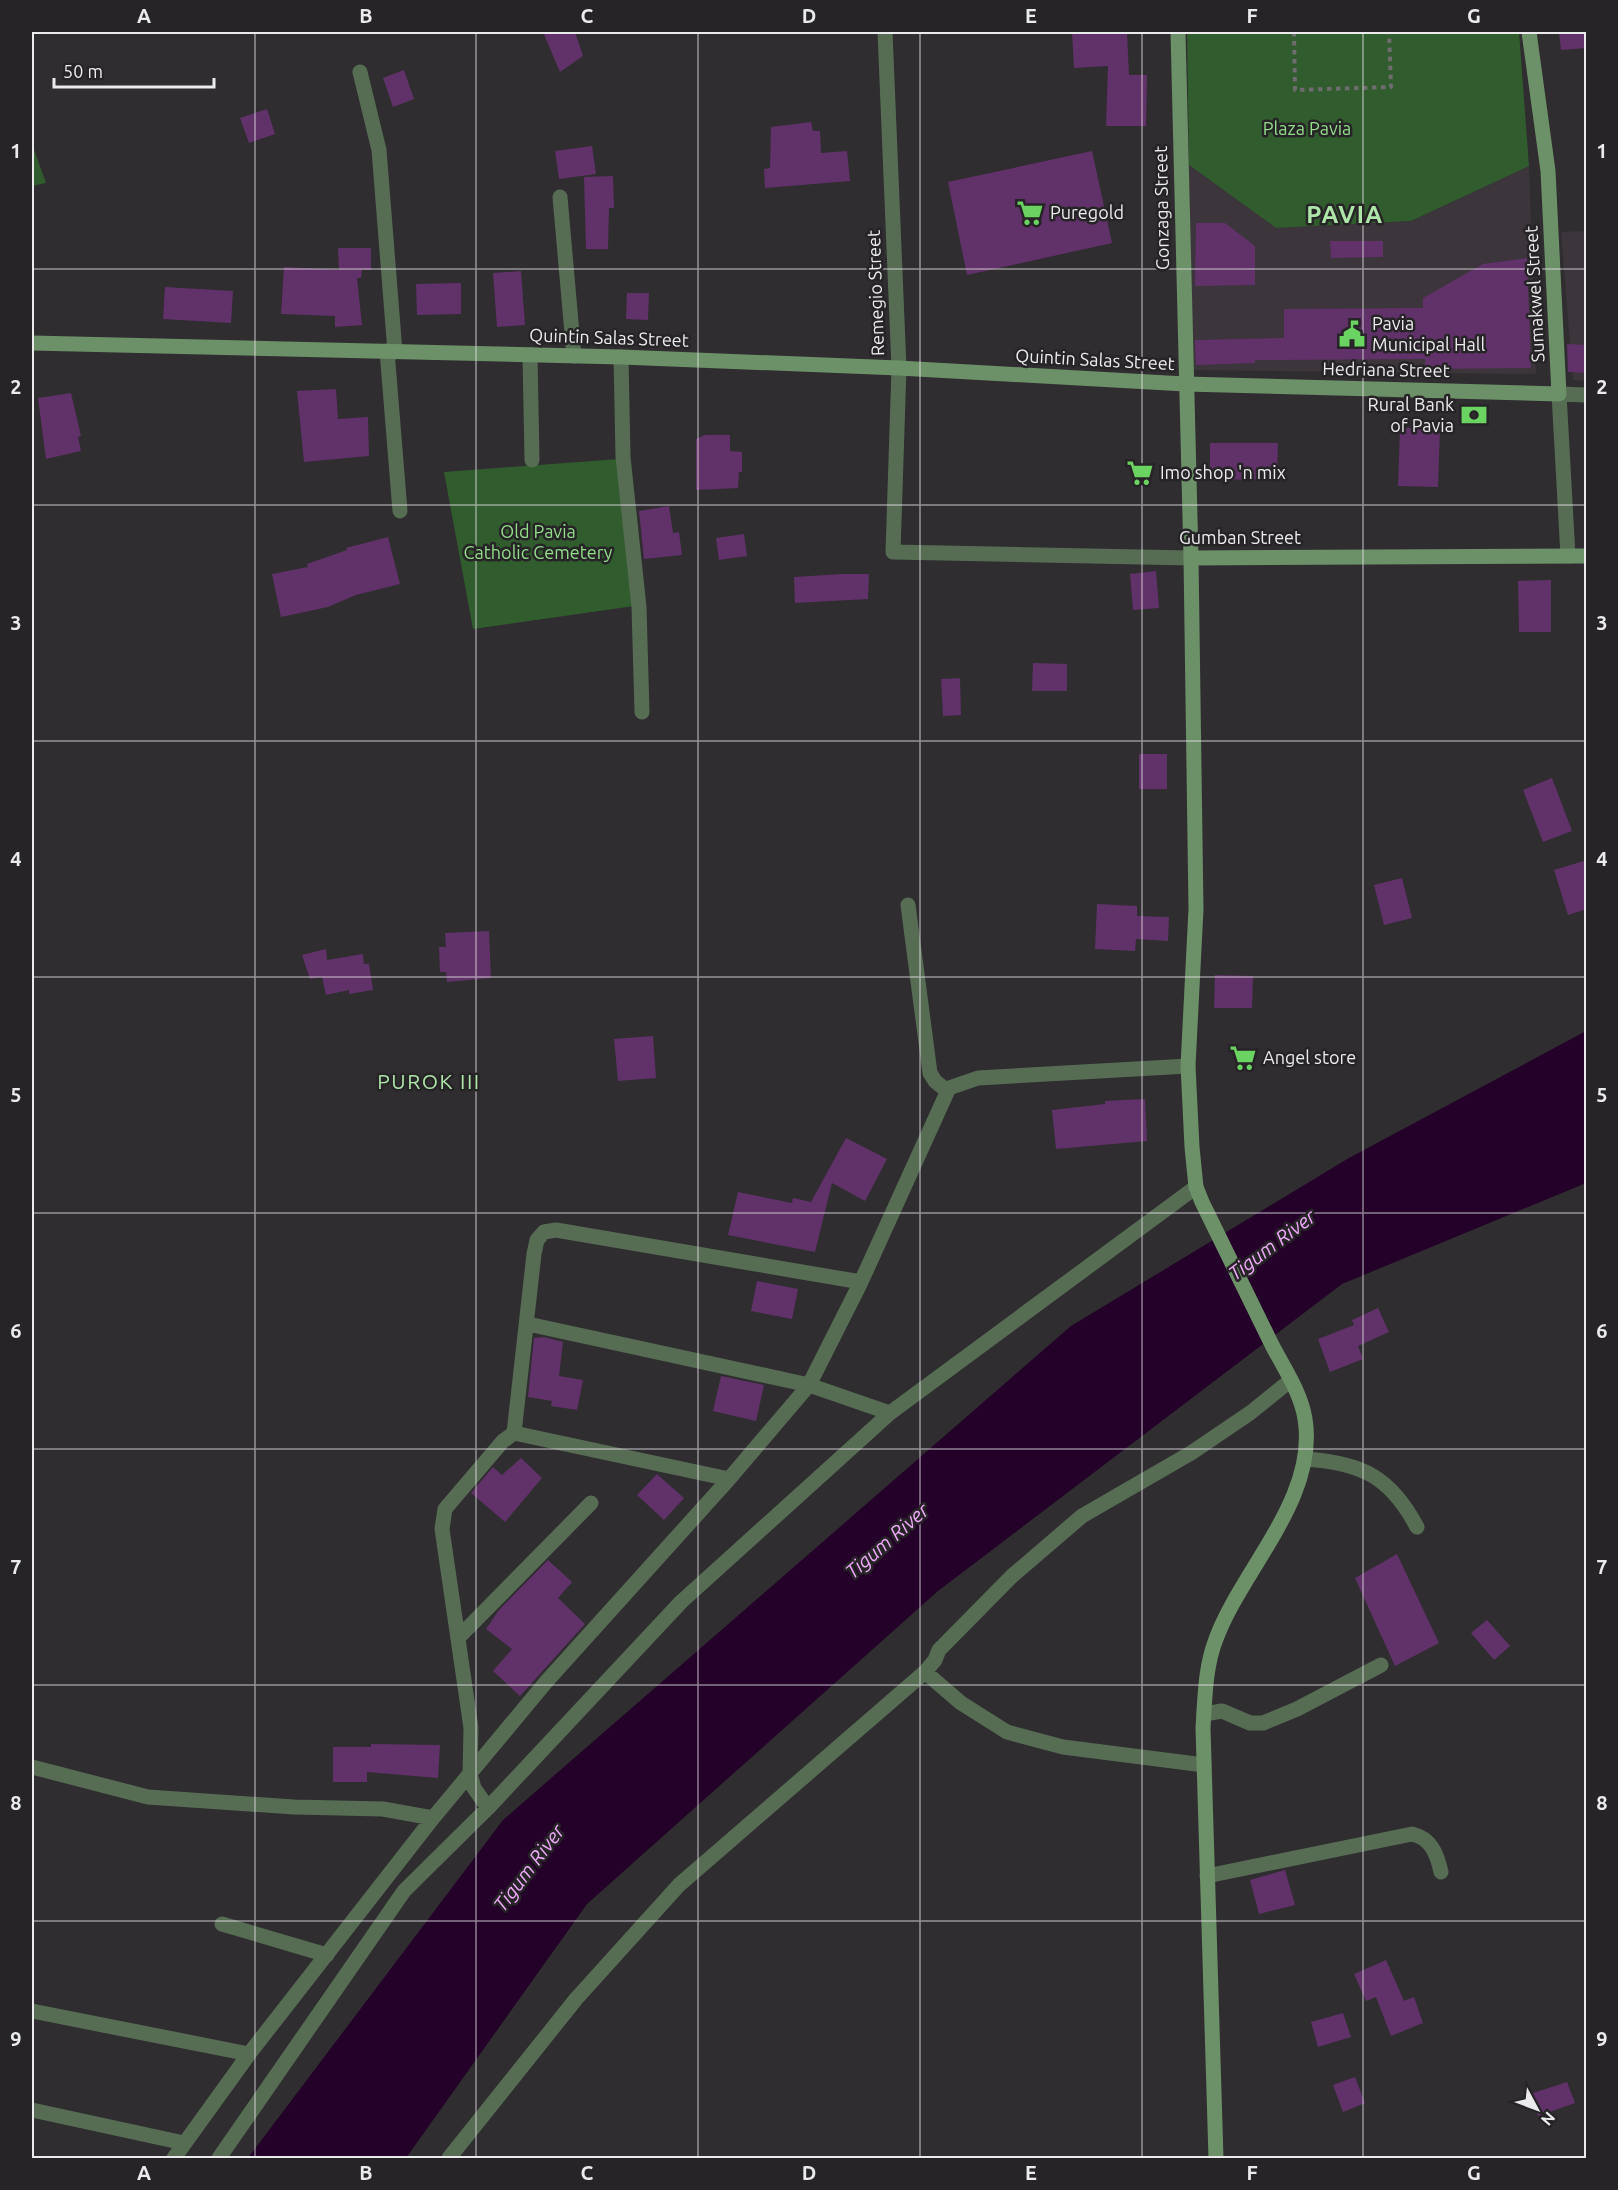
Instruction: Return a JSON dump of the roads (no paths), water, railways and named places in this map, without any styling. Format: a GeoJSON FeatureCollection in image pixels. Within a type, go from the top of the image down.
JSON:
{"type":"FeatureCollection","features":[{"type":"Feature","properties":{"kind":"main road","name":"Gonzaga Street"},"geometry":{"type":"LineString","coordinates":[[1178,32],[1191,558],[1196,909],[1188,1066],[1196,1187],[1291,1380],[1305,1418],[1305,1459],[1290,1501],[1216,1638],[1208,1667],[1204,1714],[1204,1765],[1215,2158]]}},
{"type":"Feature","properties":{"kind":"main road","name":"Sumakwel Street"},"geometry":{"type":"LineString","coordinates":[[1529,32],[1548,171],[1559,394]]}},
{"type":"Feature","properties":{"kind":"main road","name":"Quintin Salas Street"},"geometry":{"type":"LineString","coordinates":[[32,343],[621,357],[898,368],[1185,384]]}},
{"type":"Feature","properties":{"kind":"main road","name":"Hedriana Street"},"geometry":{"type":"LineString","coordinates":[[1185,384],[1559,394]]}},
{"type":"Feature","properties":{"kind":"main road","name":"Gumban Street"},"geometry":{"type":"LineString","coordinates":[[1191,558],[1587,556]]}},
{"type":"Feature","properties":{"kind":"street","name":"Remegio Street"},"geometry":{"type":"LineString","coordinates":[[885,32],[898,368],[893,552]]}},
{"type":"Feature","properties":{"kind":"street"},"geometry":{"type":"LineString","coordinates":[[360,72],[380,150],[400,511]]}},
{"type":"Feature","properties":{"kind":"street"},"geometry":{"type":"LineString","coordinates":[[560,197],[574,356]]}},
{"type":"Feature","properties":{"kind":"street"},"geometry":{"type":"LineString","coordinates":[[531,355],[532,460]]}},
{"type":"Feature","properties":{"kind":"street"},"geometry":{"type":"LineString","coordinates":[[621,357],[623,457],[639,607],[643,670],[642,712]]}},
{"type":"Feature","properties":{"kind":"street","name":"Hedriana Street"},"geometry":{"type":"LineString","coordinates":[[1559,394],[1587,395]]}},
{"type":"Feature","properties":{"kind":"street","name":"Sumakwel Street"},"geometry":{"type":"LineString","coordinates":[[1559,394],[1568,556]]}},
{"type":"Feature","properties":{"kind":"street","name":"Gumban Street"},"geometry":{"type":"LineString","coordinates":[[893,552],[1191,558]]}},
{"type":"Feature","properties":{"kind":"street"},"geometry":{"type":"LineString","coordinates":[[908,905],[930,1073],[935,1082],[947,1091]]}},
{"type":"Feature","properties":{"kind":"street"},"geometry":{"type":"LineString","coordinates":[[174,2158],[249,2054],[433,1818],[546,1682],[729,1479],[809,1385],[861,1282],[947,1091],[962,1082],[978,1078],[1188,1066]]}},
{"type":"Feature","properties":{"kind":"street"},"geometry":{"type":"LineString","coordinates":[[219,2158],[404,1892],[488,1808],[681,1602],[890,1413],[1196,1187]]}},
{"type":"Feature","properties":{"kind":"street"},"geometry":{"type":"LineString","coordinates":[[488,1808],[474,1788],[470,1774],[471,1728],[442,1518],[445,1509],[503,1441],[514,1433],[537,1240],[544,1232],[556,1230],[861,1282]]}},
{"type":"Feature","properties":{"kind":"street"},"geometry":{"type":"LineString","coordinates":[[528,1324],[809,1385],[890,1413]]}},
{"type":"Feature","properties":{"kind":"street"},"geometry":{"type":"LineString","coordinates":[[449,2158],[576,1998],[679,1886],[925,1672],[935,1660],[939,1650],[1012,1576],[1082,1516],[1191,1453],[1250,1413],[1291,1380]]}},
{"type":"Feature","properties":{"kind":"street"},"geometry":{"type":"LineString","coordinates":[[514,1433],[729,1479]]}},
{"type":"Feature","properties":{"kind":"street"},"geometry":{"type":"LineString","coordinates":[[1305,1459],[1348,1464],[1378,1477],[1394,1491],[1417,1527]]}},
{"type":"Feature","properties":{"kind":"street"},"geometry":{"type":"LineString","coordinates":[[458,1638],[591,1503]]}},
{"type":"Feature","properties":{"kind":"street"},"geometry":{"type":"LineString","coordinates":[[1204,1714],[1222,1711],[1250,1723],[1263,1723],[1297,1709],[1381,1665]]}},
{"type":"Feature","properties":{"kind":"street"},"geometry":{"type":"LineString","coordinates":[[925,1672],[961,1703],[1007,1732],[1063,1747],[1204,1765]]}},
{"type":"Feature","properties":{"kind":"street"},"geometry":{"type":"LineString","coordinates":[[32,1767],[148,1797],[294,1807],[383,1809],[433,1818]]}},
{"type":"Feature","properties":{"kind":"street"},"geometry":{"type":"LineString","coordinates":[[1207,1876],[1412,1834],[1420,1835],[1429,1843],[1437,1854],[1441,1872]]}},
{"type":"Feature","properties":{"kind":"street"},"geometry":{"type":"LineString","coordinates":[[222,1924],[327,1955]]}},
{"type":"Feature","properties":{"kind":"street"},"geometry":{"type":"LineString","coordinates":[[32,2011],[249,2054]]}},
{"type":"Feature","properties":{"kind":"street"},"geometry":{"type":"LineString","coordinates":[[32,2110],[184,2143]]}},
{"type":"Feature","properties":{"kind":"water","name":"Tigum River"},"geometry":{"type":"Polygon","coordinates":[[[1586,1031],[1586,1183],[1342,1284],[938,1591],[587,1904],[406,2158],[248,2158],[503,1820],[1071,1326],[1349,1158],[1586,1031]]]}},
{"type":"Feature","properties":{"kind":"place","name":"Puregold"},"geometry":{"type":"Point","coordinates":[1030,213]}},
{"type":"Feature","properties":{"kind":"place","name":"Pavia Municipal Hall"},"geometry":{"type":"Point","coordinates":[1352,334]}},
{"type":"Feature","properties":{"kind":"place","name":"Rural Bank of Pavia"},"geometry":{"type":"Point","coordinates":[1474,415]}},
{"type":"Feature","properties":{"kind":"place","name":"Imo shop 'n mix"},"geometry":{"type":"Point","coordinates":[1140,473]}},
{"type":"Feature","properties":{"kind":"place","name":"Angel store"},"geometry":{"type":"Point","coordinates":[1243,1058]}},
{"type":"Feature","properties":{"kind":"district","name":"PAVIA"},"geometry":{"type":"Point","coordinates":[1345,215]}},
{"type":"Feature","properties":{"kind":"district","name":"PUROK III"},"geometry":{"type":"Point","coordinates":[429,1082]}},
{"type":"Feature","properties":{"kind":"park label","name":"Plaza Pavia"},"geometry":{"type":"Point","coordinates":[1307,129]}},
{"type":"Feature","properties":{"kind":"park label","name":"Old Pavia Catholic Cemetery"},"geometry":{"type":"Point","coordinates":[538,542]}}]}
